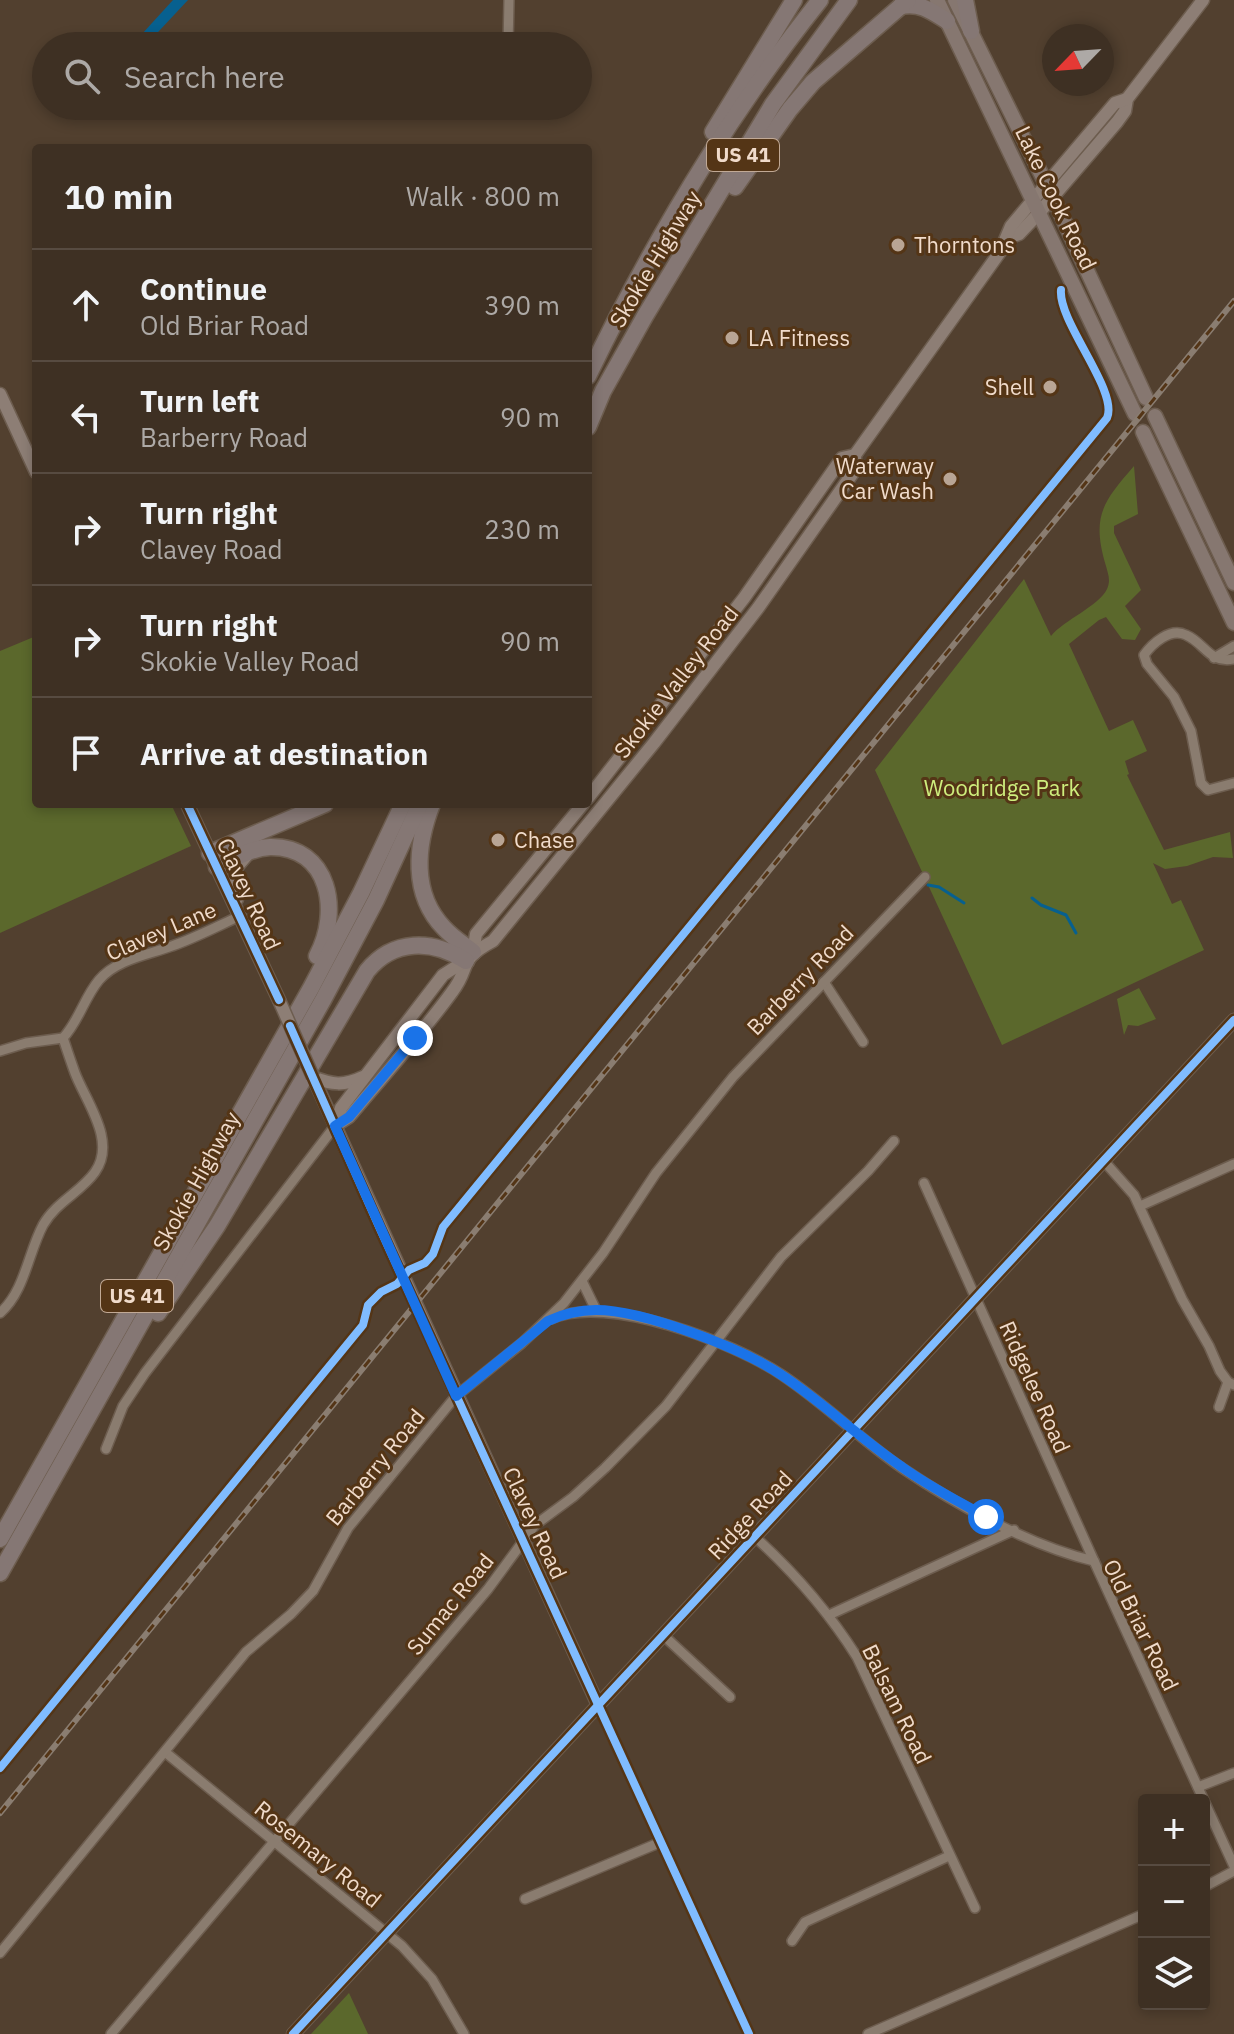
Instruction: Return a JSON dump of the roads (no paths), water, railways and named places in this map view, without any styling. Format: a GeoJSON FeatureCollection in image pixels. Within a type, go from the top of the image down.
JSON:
{"type":"FeatureCollection","features":[{"type":"Feature","properties":{"kind":"highway"},"geometry":{"type":"LineString","coordinates":[[672,216],[708,142],[794,0]]}},
{"type":"Feature","properties":{"kind":"highway","name":"Skokie Highway"},"geometry":{"type":"LineString","coordinates":[[592,368],[672,216],[757,84],[820,0]]}},
{"type":"Feature","properties":{"kind":"highway","name":"Skokie Highway"},"geometry":{"type":"LineString","coordinates":[[592,417],[603,391],[645,316],[773,104],[849,0]]}},
{"type":"Feature","properties":{"kind":"highway"},"geometry":{"type":"LineString","coordinates":[[965,0],[971,31]]}},
{"type":"Feature","properties":{"kind":"highway"},"geometry":{"type":"LineString","coordinates":[[645,316],[790,109],[813,82],[904,3],[926,6],[947,21]]}},
{"type":"Feature","properties":{"kind":"highway"},"geometry":{"type":"LineString","coordinates":[[213,860],[317,808]]}},
{"type":"Feature","properties":{"kind":"highway","name":"Skokie Highway"},"geometry":{"type":"LineString","coordinates":[[0,1539],[318,975],[401,808]]}},
{"type":"Feature","properties":{"kind":"highway","name":"Skokie Highway"},"geometry":{"type":"LineString","coordinates":[[0,1573],[323,1000],[376,900],[418,808]]}},
{"type":"Feature","properties":{"kind":"highway"},"geometry":{"type":"LineString","coordinates":[[431,808],[421,842],[419,877],[422,889],[430,911],[470,956]]}},
{"type":"Feature","properties":{"kind":"highway"},"geometry":{"type":"LineString","coordinates":[[212,1162],[236,1106],[322,947],[331,914],[324,882],[306,859],[278,848],[254,849],[213,860]]}},
{"type":"Feature","properties":{"kind":"highway"},"geometry":{"type":"LineString","coordinates":[[92,1410],[107,1393],[204,1247],[367,971],[377,959],[402,946],[416,944],[470,956]]}},
{"type":"Feature","properties":{"kind":"main road","name":"Lake Cook Road"},"geometry":{"type":"LineString","coordinates":[[937,0],[1135,414]]}},
{"type":"Feature","properties":{"kind":"main road","name":"Lake Cook Road"},"geometry":{"type":"LineString","coordinates":[[955,0],[1049,190],[1146,398]]}},
{"type":"Feature","properties":{"kind":"main road"},"geometry":{"type":"LineString","coordinates":[[1049,190],[1115,103],[1127,99],[1203,0]]}},
{"type":"Feature","properties":{"kind":"main road","name":"Skokie Valley Road"},"geometry":{"type":"LineString","coordinates":[[335,1126],[341,1108],[443,975],[494,940],[715,665],[855,470],[855,455],[1008,238],[1011,226],[1032,199],[1049,190]]}},
{"type":"Feature","properties":{"kind":"main road","name":"Skokie Valley Road"},"geometry":{"type":"LineString","coordinates":[[1008,238],[1019,234],[1039,213],[1049,190]]}},
{"type":"Feature","properties":{"kind":"main road"},"geometry":{"type":"LineString","coordinates":[[0,394],[32,451]]}},
{"type":"Feature","properties":{"kind":"main road"},"geometry":{"type":"LineString","coordinates":[[1155,416],[1234,583]]}},
{"type":"Feature","properties":{"kind":"main road"},"geometry":{"type":"LineString","coordinates":[[1143,432],[1234,623]]}},
{"type":"Feature","properties":{"kind":"main road","name":"Skokie Valley Road"},"geometry":{"type":"LineString","coordinates":[[592,793],[744,598],[842,458],[855,455]]}},
{"type":"Feature","properties":{"kind":"main road"},"geometry":{"type":"LineString","coordinates":[[744,598],[758,608]]}},
{"type":"Feature","properties":{"kind":"main road"},"geometry":{"type":"LineString","coordinates":[[702,654],[715,665]]}},
{"type":"Feature","properties":{"kind":"main road","name":"Clavey Road"},"geometry":{"type":"LineString","coordinates":[[189,808],[598,1705]]}},
{"type":"Feature","properties":{"kind":"main road","name":"Skokie Valley Road"},"geometry":{"type":"LineString","coordinates":[[335,1126],[349,1117],[455,989],[476,934],[580,808]]}},
{"type":"Feature","properties":{"kind":"main road"},"geometry":{"type":"LineString","coordinates":[[240,915],[234,885],[235,869],[238,862],[254,849]]}},
{"type":"Feature","properties":{"kind":"main road","name":"Ridge Road"},"geometry":{"type":"LineString","coordinates":[[293,2034],[1234,1020]]}},
{"type":"Feature","properties":{"kind":"main road"},"geometry":{"type":"LineString","coordinates":[[313,1077],[336,1084],[351,1083],[367,1076]]}},
{"type":"Feature","properties":{"kind":"street"},"geometry":{"type":"LineString","coordinates":[[508,32],[509,0]]}},
{"type":"Feature","properties":{"kind":"street"},"geometry":{"type":"LineString","coordinates":[[1234,659],[1224,661],[1214,658],[1186,634],[1175,633],[1150,645],[1144,655],[1147,664],[1174,697],[1191,731],[1201,783],[1208,790],[1234,783]]}},
{"type":"Feature","properties":{"kind":"street"},"geometry":{"type":"LineString","coordinates":[[1214,658],[1234,646]]}},
{"type":"Feature","properties":{"kind":"street","name":"Barberry Road"},"geometry":{"type":"LineString","coordinates":[[0,1953],[246,1652],[313,1591],[348,1528],[456,1396],[548,1321],[582,1281],[683,1138],[762,1045],[925,877]]}},
{"type":"Feature","properties":{"kind":"street","name":"Clavey Lane"},"geometry":{"type":"LineString","coordinates":[[63,1038],[104,975],[123,963],[170,947],[240,915]]}},
{"type":"Feature","properties":{"kind":"street"},"geometry":{"type":"LineString","coordinates":[[824,982],[863,1042]]}},
{"type":"Feature","properties":{"kind":"street"},"geometry":{"type":"LineString","coordinates":[[0,1051],[26,1043],[63,1038],[75,1074],[97,1121],[102,1141],[102,1157],[95,1172],[44,1223],[12,1300],[0,1313]]}},
{"type":"Feature","properties":{"kind":"street","name":"Skokie Valley Road"},"geometry":{"type":"LineString","coordinates":[[106,1449],[123,1406],[145,1373],[335,1126]]}},
{"type":"Feature","properties":{"kind":"street","name":"Sumac Road"},"geometry":{"type":"LineString","coordinates":[[111,2034],[488,1589],[535,1525],[573,1497],[634,1441],[666,1406],[781,1257],[894,1141]]}},
{"type":"Feature","properties":{"kind":"street"},"geometry":{"type":"LineString","coordinates":[[1103,1160],[1140,1206],[1182,1299],[1220,1371],[1231,1384],[1219,1407]]}},
{"type":"Feature","properties":{"kind":"street"},"geometry":{"type":"LineString","coordinates":[[1140,1206],[1234,1164]]}},
{"type":"Feature","properties":{"kind":"street","name":"Ridgelee Road"},"geometry":{"type":"LineString","coordinates":[[924,1183],[1094,1561]]}},
{"type":"Feature","properties":{"kind":"street"},"geometry":{"type":"LineString","coordinates":[[582,1281],[596,1310]]}},
{"type":"Feature","properties":{"kind":"street","name":"Old Briar Road"},"geometry":{"type":"LineString","coordinates":[[548,1321],[562,1315],[596,1310],[620,1313],[664,1324],[745,1354],[781,1374],[852,1431],[933,1487],[1014,1530],[1094,1561],[1234,1869]]}},
{"type":"Feature","properties":{"kind":"street"},"geometry":{"type":"LineString","coordinates":[[829,1615],[1014,1530]]}},
{"type":"Feature","properties":{"kind":"street","name":"Balsam Road"},"geometry":{"type":"LineString","coordinates":[[754,1536],[805,1585],[829,1615],[863,1669],[975,1908]]}},
{"type":"Feature","properties":{"kind":"street"},"geometry":{"type":"LineString","coordinates":[[663,1635],[730,1697]]}},
{"type":"Feature","properties":{"kind":"street","name":"Clavey Road"},"geometry":{"type":"LineString","coordinates":[[598,1705],[749,2034]]}},
{"type":"Feature","properties":{"kind":"street","name":"Rosemary Road"},"geometry":{"type":"LineString","coordinates":[[165,1752],[386,1933],[425,1969],[464,2034]]}},
{"type":"Feature","properties":{"kind":"street"},"geometry":{"type":"LineString","coordinates":[[1198,1787],[1234,1773]]}},
{"type":"Feature","properties":{"kind":"street"},"geometry":{"type":"LineString","coordinates":[[525,1899],[661,1842]]}},
{"type":"Feature","properties":{"kind":"street"},"geometry":{"type":"LineString","coordinates":[[792,1941],[805,1922],[949,1856]]}},
{"type":"Feature","properties":{"kind":"street"},"geometry":{"type":"LineString","coordinates":[[1210,1883],[1234,1869]]}},
{"type":"Feature","properties":{"kind":"street"},"geometry":{"type":"LineString","coordinates":[[868,2034],[1138,1917]]}},
{"type":"Feature","properties":{"kind":"water"},"geometry":{"type":"Polygon","coordinates":[[[173,0],[188,0],[158,32],[144,32],[173,0]]]}},
{"type":"Feature","properties":{"kind":"waterway"},"geometry":{"type":"LineString","coordinates":[[928,885],[939,887],[964,903]]}},
{"type":"Feature","properties":{"kind":"waterway"},"geometry":{"type":"LineString","coordinates":[[1032,898],[1066,915],[1076,933]]}},
{"type":"Feature","properties":{"kind":"railway"},"geometry":{"type":"LineString","coordinates":[[0,1813],[1234,301]]}},
{"type":"Feature","properties":{"kind":"place","name":"Thorntons"},"geometry":{"type":"Point","coordinates":[898,245]}},
{"type":"Feature","properties":{"kind":"place","name":"LA Fitness"},"geometry":{"type":"Point","coordinates":[732,338]}},
{"type":"Feature","properties":{"kind":"place","name":"Shell"},"geometry":{"type":"Point","coordinates":[1050,387]}},
{"type":"Feature","properties":{"kind":"place","name":"Waterway Car Wash"},"geometry":{"type":"Point","coordinates":[950,479]}},
{"type":"Feature","properties":{"kind":"place","name":"Chase"},"geometry":{"type":"Point","coordinates":[498,840]}},
{"type":"Feature","properties":{"kind":"park label","name":"Woodridge Park"},"geometry":{"type":"Point","coordinates":[1002,788]}}]}
